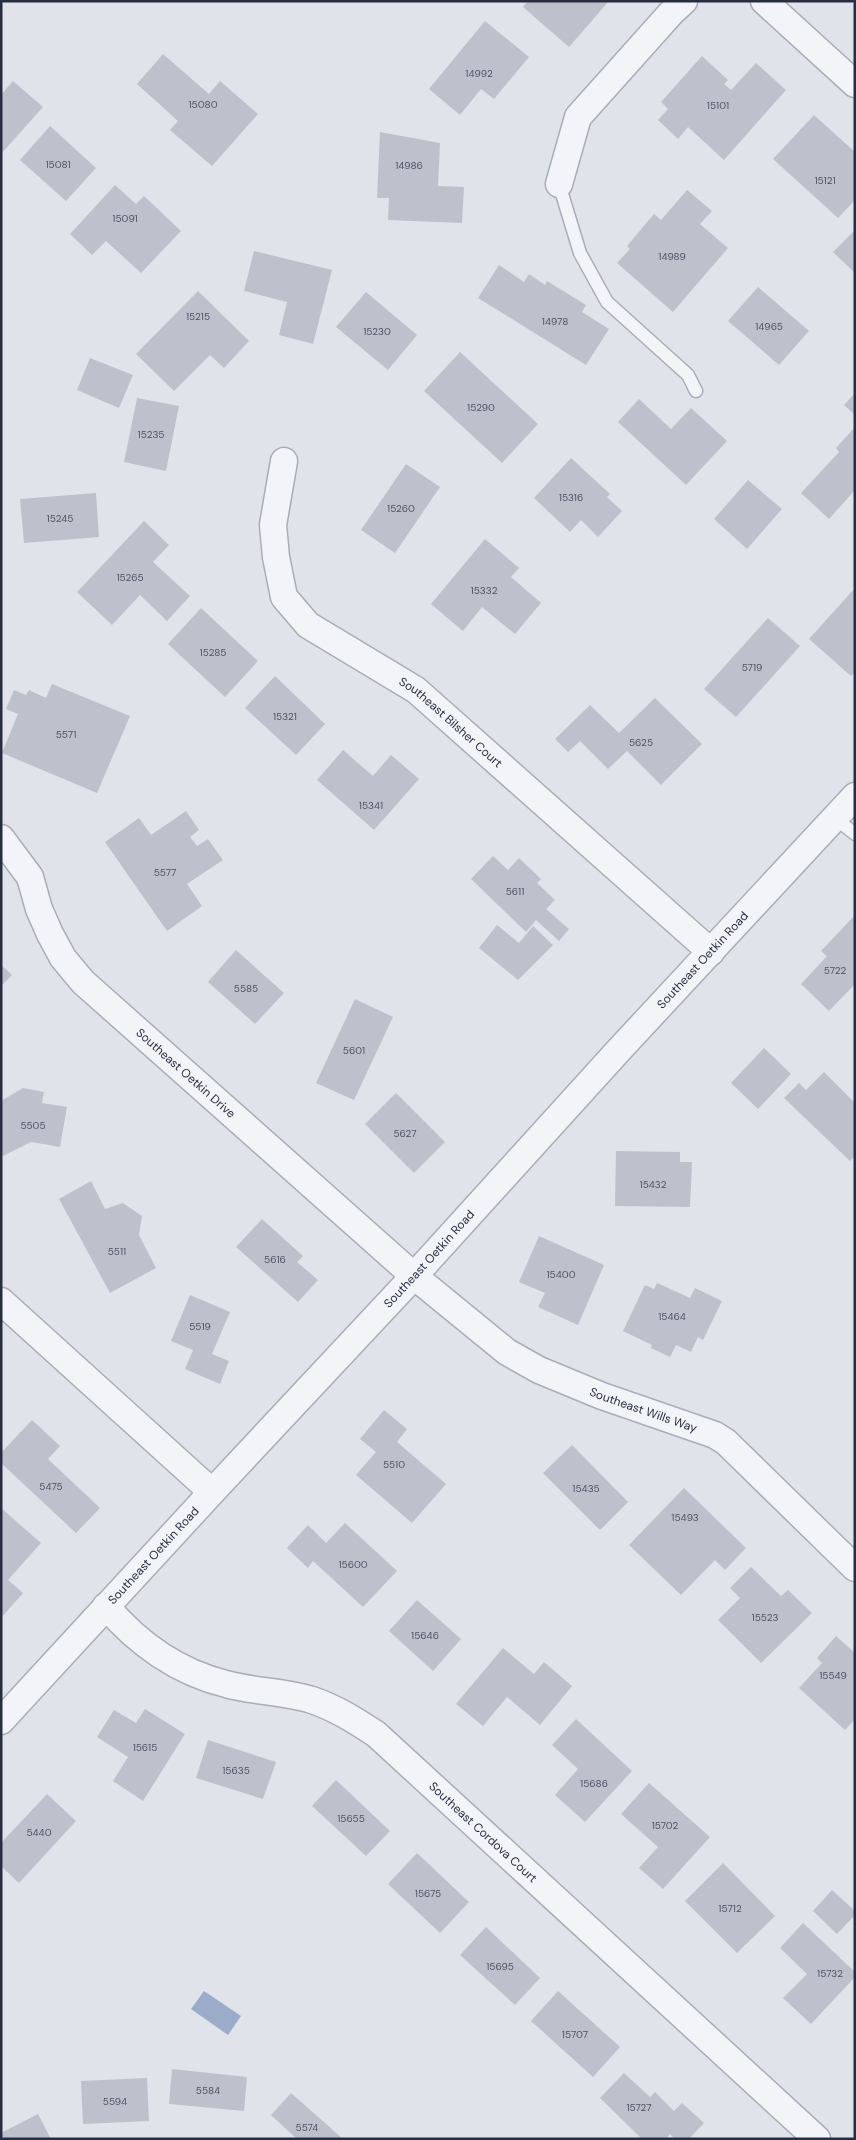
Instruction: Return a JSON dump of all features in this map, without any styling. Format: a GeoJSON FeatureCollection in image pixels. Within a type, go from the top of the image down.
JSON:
{"type":"FeatureCollection","features":[{"type":"Feature","properties":{"kind":"street"},"geometry":{"type":"LineString","coordinates":[[559,184],[578,117],[671,12],[684,1]]}},
{"type":"Feature","properties":{"kind":"street"},"geometry":{"type":"LineString","coordinates":[[764,1],[855,84]]}},
{"type":"Feature","properties":{"kind":"street","name":"Southeast Bilsher Court"},"geometry":{"type":"LineString","coordinates":[[284,461],[273,525],[276,558],[284,596],[308,625],[416,690],[711,952]]}},
{"type":"Feature","properties":{"kind":"street","name":"Southeast Oetkin Road"},"geometry":{"type":"LineString","coordinates":[[1,1721],[414,1276],[619,1050],[855,796]]}},
{"type":"Feature","properties":{"kind":"street","name":"Southeast Oetkin Drive"},"geometry":{"type":"LineString","coordinates":[[1,838],[30,877],[39,909],[50,934],[63,958],[83,982],[414,1276]]}},
{"type":"Feature","properties":{"kind":"street","name":"Southeast Wills Way"},"geometry":{"type":"LineString","coordinates":[[414,1276],[507,1352],[539,1370],[602,1396],[715,1435],[726,1442],[855,1568]]}},
{"type":"Feature","properties":{"kind":"street"},"geometry":{"type":"LineString","coordinates":[[1,1301],[212,1492]]}},
{"type":"Feature","properties":{"kind":"street","name":"Southeast Cordova Court"},"geometry":{"type":"LineString","coordinates":[[106,1606],[124,1627],[144,1645],[186,1671],[226,1685],[283,1693],[313,1700],[344,1714],[376,1734],[817,2139]]}},
{"type":"Feature","properties":{"kind":"lane"},"geometry":{"type":"LineString","coordinates":[[559,184],[580,252],[606,302],[688,375],[696,391]]}},
{"type":"Feature","properties":{"kind":"lane"},"geometry":{"type":"LineString","coordinates":[[835,818],[855,834]]}},
{"type":"Feature","properties":{"kind":"water"},"geometry":{"type":"Polygon","coordinates":[[[204,1991],[241,2016],[228,2035],[191,2009],[204,1991]]]}},
{"type":"Feature","properties":{"kind":"building"},"geometry":{"type":"Polygon","coordinates":[[[528,1],[609,1],[569,47],[523,7],[528,1]]]}},
{"type":"Feature","properties":{"kind":"building"},"geometry":{"type":"Polygon","coordinates":[[[485,21],[529,57],[494,99],[481,89],[460,115],[429,89],[485,21]]]}},
{"type":"Feature","properties":{"kind":"building"},"geometry":{"type":"Polygon","coordinates":[[[163,54],[209,94],[220,81],[258,114],[212,166],[170,130],[178,121],[137,84],[163,54]]]}},
{"type":"Feature","properties":{"kind":"building"},"geometry":{"type":"Polygon","coordinates":[[[702,56],[728,80],[724,84],[731,90],[756,63],[786,90],[724,160],[688,127],[678,139],[658,120],[668,109],[661,102],[702,56]]]}},
{"type":"Feature","properties":{"kind":"building"},"geometry":{"type":"Polygon","coordinates":[[[13,81],[43,107],[1,154],[1,95],[13,81]]]}},
{"type":"Feature","properties":{"kind":"building"},"geometry":{"type":"Polygon","coordinates":[[[814,115],[855,152],[855,200],[838,218],[773,159],[814,115]]]}},
{"type":"Feature","properties":{"kind":"building"},"geometry":{"type":"Polygon","coordinates":[[[50,126],[96,168],[66,201],[20,160],[50,126]]]}},
{"type":"Feature","properties":{"kind":"building"},"geometry":{"type":"Polygon","coordinates":[[[380,132],[440,143],[438,186],[464,187],[462,223],[388,220],[389,198],[377,198],[380,132]]]}},
{"type":"Feature","properties":{"kind":"building"},"geometry":{"type":"Polygon","coordinates":[[[115,185],[136,204],[144,196],[181,231],[141,273],[106,241],[92,255],[70,234],[115,185]]]}},
{"type":"Feature","properties":{"kind":"building"},"geometry":{"type":"Polygon","coordinates":[[[687,190],[712,211],[700,224],[728,248],[673,312],[617,263],[630,249],[627,246],[654,214],[661,220],[687,190]]]}},
{"type":"Feature","properties":{"kind":"building"},"geometry":{"type":"Polygon","coordinates":[[[855,230],[855,273],[833,252],[855,230]]]}},
{"type":"Feature","properties":{"kind":"building"},"geometry":{"type":"Polygon","coordinates":[[[254,251],[332,270],[313,344],[279,335],[287,302],[244,291],[254,251]]]}},
{"type":"Feature","properties":{"kind":"building"},"geometry":{"type":"Polygon","coordinates":[[[499,265],[524,282],[529,274],[545,285],[547,281],[586,305],[582,312],[609,329],[586,365],[478,298],[499,265]]]}},
{"type":"Feature","properties":{"kind":"building"},"geometry":{"type":"Polygon","coordinates":[[[758,287],[809,331],[779,365],[728,321],[758,287]]]}},
{"type":"Feature","properties":{"kind":"building"},"geometry":{"type":"Polygon","coordinates":[[[198,291],[249,341],[224,368],[210,355],[174,391],[136,354],[198,291]]]}},
{"type":"Feature","properties":{"kind":"building"},"geometry":{"type":"Polygon","coordinates":[[[366,292],[417,335],[388,370],[336,327],[366,292]]]}},
{"type":"Feature","properties":{"kind":"building"},"geometry":{"type":"Polygon","coordinates":[[[460,352],[538,424],[502,463],[424,391],[460,352]]]}},
{"type":"Feature","properties":{"kind":"building"},"geometry":{"type":"Polygon","coordinates":[[[90,358],[133,375],[119,408],[77,390],[90,358]]]}},
{"type":"Feature","properties":{"kind":"building"},"geometry":{"type":"Polygon","coordinates":[[[855,393],[855,415],[844,405],[855,393]]]}},
{"type":"Feature","properties":{"kind":"building"},"geometry":{"type":"Polygon","coordinates":[[[137,398],[179,406],[166,471],[124,462],[137,398]]]}},
{"type":"Feature","properties":{"kind":"building"},"geometry":{"type":"Polygon","coordinates":[[[639,399],[671,429],[691,408],[727,441],[686,485],[618,422],[639,399]]]}},
{"type":"Feature","properties":{"kind":"building"},"geometry":{"type":"Polygon","coordinates":[[[855,427],[855,490],[829,519],[801,493],[839,452],[836,448],[855,427]]]}},
{"type":"Feature","properties":{"kind":"building"},"geometry":{"type":"Polygon","coordinates":[[[571,458],[610,494],[607,497],[622,511],[598,537],[581,520],[570,532],[534,498],[571,458]]]}},
{"type":"Feature","properties":{"kind":"building"},"geometry":{"type":"Polygon","coordinates":[[[406,464],[440,487],[395,553],[361,530],[406,464]]]}},
{"type":"Feature","properties":{"kind":"building"},"geometry":{"type":"Polygon","coordinates":[[[748,480],[782,509],[747,549],[714,519],[748,480]]]}},
{"type":"Feature","properties":{"kind":"building"},"geometry":{"type":"Polygon","coordinates":[[[96,493],[99,537],[24,543],[20,499],[96,493]]]}},
{"type":"Feature","properties":{"kind":"building"},"geometry":{"type":"Polygon","coordinates":[[[144,521],[169,545],[153,562],[190,596],[167,621],[140,595],[112,625],[77,592],[144,521]]]}},
{"type":"Feature","properties":{"kind":"building"},"geometry":{"type":"Polygon","coordinates":[[[485,539],[519,568],[511,577],[541,603],[515,634],[482,607],[463,631],[431,604],[485,539]]]}},
{"type":"Feature","properties":{"kind":"building"},"geometry":{"type":"Polygon","coordinates":[[[855,588],[855,672],[851,676],[809,639],[855,588]]]}},
{"type":"Feature","properties":{"kind":"building"},"geometry":{"type":"Polygon","coordinates":[[[201,608],[258,661],[225,697],[168,644],[201,608]]]}},
{"type":"Feature","properties":{"kind":"building"},"geometry":{"type":"Polygon","coordinates":[[[768,618],[800,646],[736,717],[704,689],[768,618]]]}},
{"type":"Feature","properties":{"kind":"building"},"geometry":{"type":"Polygon","coordinates":[[[275,676],[325,724],[296,755],[245,708],[275,676]]]}},
{"type":"Feature","properties":{"kind":"building"},"geometry":{"type":"Polygon","coordinates":[[[52,684],[130,716],[97,793],[2,753],[18,714],[6,709],[14,690],[26,695],[29,690],[46,698],[52,684]]]}},
{"type":"Feature","properties":{"kind":"building"},"geometry":{"type":"Polygon","coordinates":[[[655,698],[702,744],[661,785],[627,751],[608,769],[580,741],[568,752],[555,739],[590,705],[619,733],[655,698]]]}},
{"type":"Feature","properties":{"kind":"building"},"geometry":{"type":"Polygon","coordinates":[[[343,750],[373,776],[391,755],[419,779],[374,830],[317,780],[343,750]]]}},
{"type":"Feature","properties":{"kind":"building"},"geometry":{"type":"Polygon","coordinates":[[[186,811],[199,830],[190,837],[197,846],[208,839],[223,860],[187,884],[202,906],[167,931],[105,842],[139,818],[151,835],[186,811]]]}},
{"type":"Feature","properties":{"kind":"building"},"geometry":{"type":"Polygon","coordinates":[[[493,856],[508,870],[519,858],[541,879],[537,883],[555,900],[546,909],[569,929],[559,941],[536,920],[526,932],[471,879],[493,856]]]}},
{"type":"Feature","properties":{"kind":"building"},"geometry":{"type":"Polygon","coordinates":[[[855,915],[855,984],[829,1011],[801,984],[827,956],[821,951],[855,915]]]}},
{"type":"Feature","properties":{"kind":"building"},"geometry":{"type":"Polygon","coordinates":[[[497,925],[519,943],[533,926],[553,945],[518,980],[479,948],[497,925]]]}},
{"type":"Feature","properties":{"kind":"building"},"geometry":{"type":"Polygon","coordinates":[[[236,950],[284,993],[255,1024],[208,982],[236,950]]]}},
{"type":"Feature","properties":{"kind":"building"},"geometry":{"type":"Polygon","coordinates":[[[1,965],[12,975],[1,986],[1,965]]]}},
{"type":"Feature","properties":{"kind":"building"},"geometry":{"type":"Polygon","coordinates":[[[355,999],[393,1017],[354,1100],[316,1083],[355,999]]]}},
{"type":"Feature","properties":{"kind":"building"},"geometry":{"type":"Polygon","coordinates":[[[764,1048],[791,1074],[758,1109],[731,1083],[764,1048]]]}},
{"type":"Feature","properties":{"kind":"building"},"geometry":{"type":"Polygon","coordinates":[[[824,1072],[855,1103],[855,1156],[850,1161],[784,1098],[799,1083],[806,1090],[824,1072]]]}},
{"type":"Feature","properties":{"kind":"building"},"geometry":{"type":"Polygon","coordinates":[[[23,1088],[44,1092],[42,1103],[67,1107],[60,1147],[31,1142],[1,1157],[1,1101],[23,1088]]]}},
{"type":"Feature","properties":{"kind":"building"},"geometry":{"type":"Polygon","coordinates":[[[396,1093],[445,1142],[414,1173],[365,1124],[396,1093]]]}},
{"type":"Feature","properties":{"kind":"building"},"geometry":{"type":"Polygon","coordinates":[[[616,1151],[680,1152],[680,1162],[692,1162],[690,1207],[615,1206],[616,1151]]]}},
{"type":"Feature","properties":{"kind":"building"},"geometry":{"type":"Polygon","coordinates":[[[91,1181],[105,1209],[123,1203],[142,1216],[139,1235],[156,1268],[110,1293],[59,1199],[91,1181]]]}},
{"type":"Feature","properties":{"kind":"building"},"geometry":{"type":"Polygon","coordinates":[[[262,1219],[303,1256],[297,1262],[318,1280],[298,1302],[236,1247],[262,1219]]]}},
{"type":"Feature","properties":{"kind":"building"},"geometry":{"type":"Polygon","coordinates":[[[539,1236],[604,1265],[578,1325],[538,1307],[545,1293],[519,1282],[539,1236]]]}},
{"type":"Feature","properties":{"kind":"building"},"geometry":{"type":"Polygon","coordinates":[[[657,1283],[690,1298],[695,1288],[722,1301],[703,1340],[698,1337],[691,1352],[676,1345],[670,1357],[651,1348],[652,1345],[623,1331],[645,1285],[654,1289],[657,1283]]]}},
{"type":"Feature","properties":{"kind":"building"},"geometry":{"type":"Polygon","coordinates":[[[190,1295],[230,1312],[212,1354],[229,1361],[220,1384],[185,1369],[193,1350],[171,1341],[190,1295]]]}},
{"type":"Feature","properties":{"kind":"building"},"geometry":{"type":"Polygon","coordinates":[[[384,1410],[407,1429],[397,1442],[446,1484],[412,1523],[356,1475],[376,1452],[360,1439],[384,1410]]]}},
{"type":"Feature","properties":{"kind":"building"},"geometry":{"type":"Polygon","coordinates":[[[32,1420],[60,1446],[48,1459],[100,1508],[76,1533],[1,1463],[1,1453],[32,1420]]]}},
{"type":"Feature","properties":{"kind":"building"},"geometry":{"type":"Polygon","coordinates":[[[572,1445],[628,1502],[600,1530],[543,1473],[572,1445]]]}},
{"type":"Feature","properties":{"kind":"building"},"geometry":{"type":"Polygon","coordinates":[[[684,1488],[746,1548],[725,1570],[715,1560],[681,1595],[629,1545],[684,1488]]]}},
{"type":"Feature","properties":{"kind":"building"},"geometry":{"type":"Polygon","coordinates":[[[1,1508],[41,1543],[8,1580],[23,1593],[1,1618],[1,1508]]]}},
{"type":"Feature","properties":{"kind":"building"},"geometry":{"type":"Polygon","coordinates":[[[345,1523],[397,1571],[363,1607],[313,1561],[308,1568],[287,1548],[308,1525],[326,1543],[345,1523]]]}},
{"type":"Feature","properties":{"kind":"building"},"geometry":{"type":"Polygon","coordinates":[[[751,1567],[781,1596],[788,1590],[812,1613],[761,1663],[718,1620],[740,1598],[730,1588],[751,1567]]]}},
{"type":"Feature","properties":{"kind":"building"},"geometry":{"type":"Polygon","coordinates":[[[417,1600],[461,1639],[433,1671],[389,1631],[417,1600]]]}},
{"type":"Feature","properties":{"kind":"building"},"geometry":{"type":"Polygon","coordinates":[[[836,1636],[855,1653],[855,1719],[845,1730],[799,1688],[822,1663],[817,1658],[836,1636]]]}},
{"type":"Feature","properties":{"kind":"building"},"geometry":{"type":"Polygon","coordinates":[[[503,1648],[534,1674],[544,1662],[572,1686],[540,1725],[507,1697],[483,1726],[456,1704],[503,1648]]]}},
{"type":"Feature","properties":{"kind":"building"},"geometry":{"type":"Polygon","coordinates":[[[145,1709],[185,1734],[143,1801],[113,1781],[128,1757],[97,1737],[114,1710],[136,1723],[145,1709]]]}},
{"type":"Feature","properties":{"kind":"building"},"geometry":{"type":"Polygon","coordinates":[[[576,1719],[632,1771],[585,1822],[555,1795],[578,1769],[552,1745],[576,1719]]]}},
{"type":"Feature","properties":{"kind":"building"},"geometry":{"type":"Polygon","coordinates":[[[208,1740],[276,1762],[263,1799],[196,1778],[208,1740]]]}},
{"type":"Feature","properties":{"kind":"building"},"geometry":{"type":"Polygon","coordinates":[[[336,1780],[390,1831],[366,1856],[312,1806],[336,1780]]]}},
{"type":"Feature","properties":{"kind":"building"},"geometry":{"type":"Polygon","coordinates":[[[649,1783],[710,1837],[663,1889],[639,1868],[658,1847],[621,1814],[649,1783]]]}},
{"type":"Feature","properties":{"kind":"building"},"geometry":{"type":"Polygon","coordinates":[[[47,1794],[76,1821],[19,1883],[1,1866],[1,1843],[47,1794]]]}},
{"type":"Feature","properties":{"kind":"building"},"geometry":{"type":"Polygon","coordinates":[[[417,1853],[469,1902],[440,1933],[388,1884],[417,1853]]]}},
{"type":"Feature","properties":{"kind":"building"},"geometry":{"type":"Polygon","coordinates":[[[723,1863],[775,1916],[737,1953],[685,1901],[723,1863]]]}},
{"type":"Feature","properties":{"kind":"building"},"geometry":{"type":"Polygon","coordinates":[[[832,1890],[855,1911],[855,1915],[837,1934],[813,1911],[832,1890]]]}},
{"type":"Feature","properties":{"kind":"building"},"geometry":{"type":"Polygon","coordinates":[[[803,1923],[855,1972],[855,1977],[811,2024],[783,1998],[807,1974],[780,1948],[803,1923]]]}},
{"type":"Feature","properties":{"kind":"building"},"geometry":{"type":"Polygon","coordinates":[[[486,1927],[540,1978],[515,2005],[460,1955],[486,1927]]]}},
{"type":"Feature","properties":{"kind":"building"},"geometry":{"type":"Polygon","coordinates":[[[558,1991],[620,2047],[593,2077],[531,2021],[558,1991]]]}},
{"type":"Feature","properties":{"kind":"building"},"geometry":{"type":"Polygon","coordinates":[[[172,2069],[247,2077],[244,2111],[169,2104],[172,2069]]]}},
{"type":"Feature","properties":{"kind":"building"},"geometry":{"type":"Polygon","coordinates":[[[624,2073],[650,2097],[655,2092],[674,2111],[682,2103],[704,2123],[689,2139],[675,2139],[670,2134],[666,2139],[642,2139],[600,2098],[624,2073]]]}},
{"type":"Feature","properties":{"kind":"building"},"geometry":{"type":"Polygon","coordinates":[[[147,2078],[149,2121],[83,2124],[81,2081],[147,2078]]]}},
{"type":"Feature","properties":{"kind":"building"},"geometry":{"type":"Polygon","coordinates":[[[291,2093],[343,2139],[297,2139],[271,2115],[291,2093]]]}},
{"type":"Feature","properties":{"kind":"building"},"geometry":{"type":"Polygon","coordinates":[[[38,2114],[51,2139],[1,2139],[1,2133],[38,2114]]]}}]}
